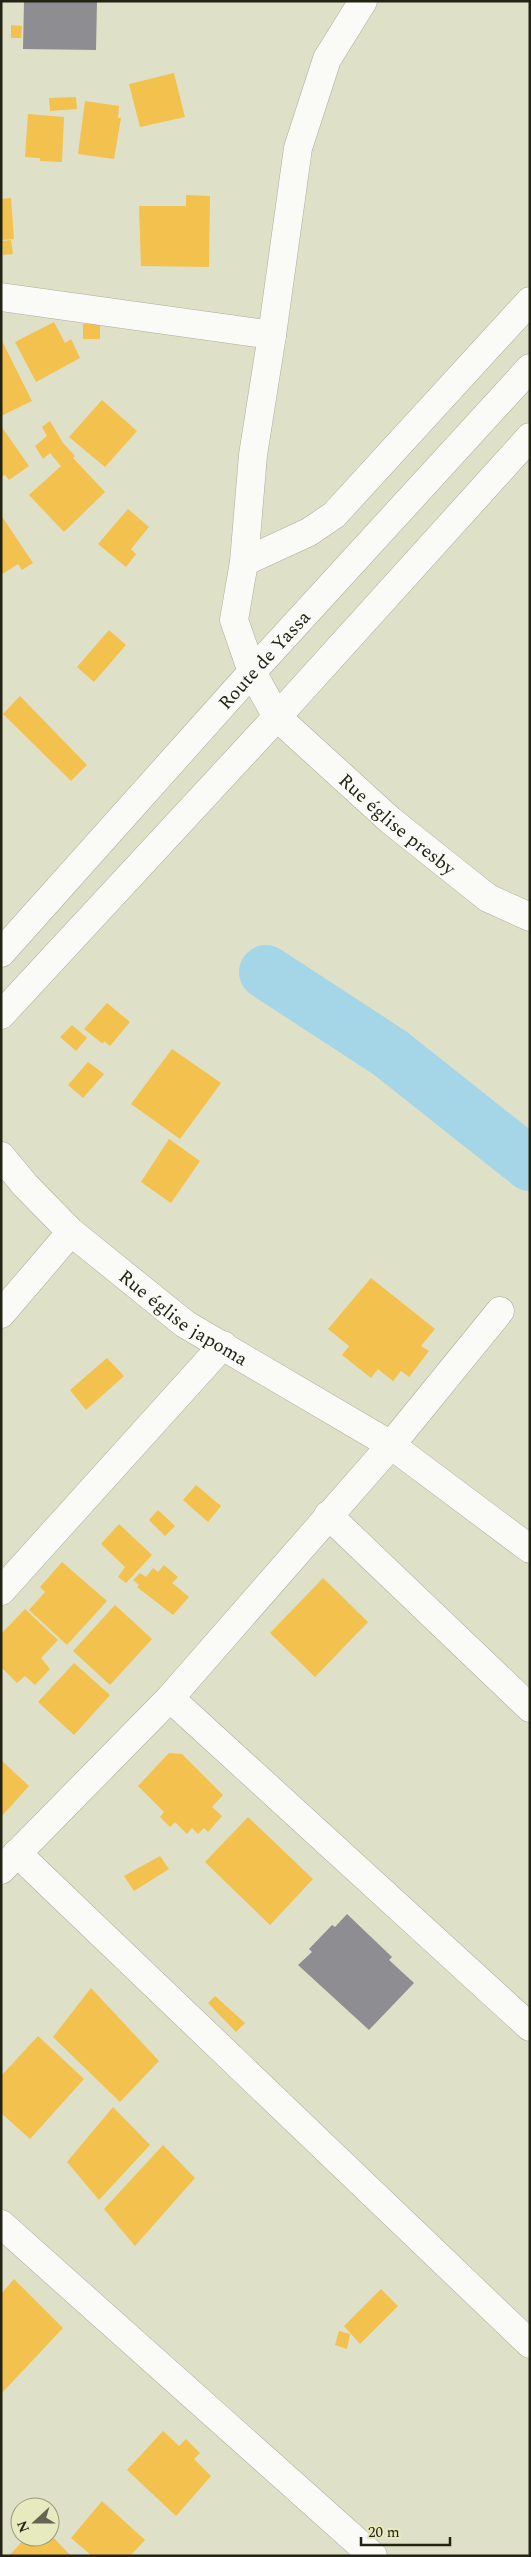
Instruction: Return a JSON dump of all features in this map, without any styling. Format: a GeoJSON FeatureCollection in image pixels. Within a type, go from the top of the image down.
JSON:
{"type":"FeatureCollection","features":[{"type":"Feature","properties":{"kind":"street","name":"Rue église presby"},"geometry":{"type":"LineString","coordinates":[[363,1],[327,59],[298,148],[253,456],[244,562],[234,620],[252,672],[277,717],[390,820],[488,898],[530,917]]}},
{"type":"Feature","properties":{"kind":"street"},"geometry":{"type":"LineString","coordinates":[[1,297],[272,335]]}},
{"type":"Feature","properties":{"kind":"street"},"geometry":{"type":"LineString","coordinates":[[244,562],[309,532],[334,514],[530,301]]}},
{"type":"Feature","properties":{"kind":"street","name":"Route de Yassa"},"geometry":{"type":"LineString","coordinates":[[1,954],[252,672],[530,368]]}},
{"type":"Feature","properties":{"kind":"street"},"geometry":{"type":"LineString","coordinates":[[1,1015],[277,717],[530,437]]}},
{"type":"Feature","properties":{"kind":"street","name":"Rue église japoma"},"geometry":{"type":"LineString","coordinates":[[1,1156],[25,1185],[71,1232],[185,1324],[391,1445],[530,1549]]}},
{"type":"Feature","properties":{"kind":"street"},"geometry":{"type":"LineString","coordinates":[[1,1314],[71,1232]]}},
{"type":"Feature","properties":{"kind":"street"},"geometry":{"type":"LineString","coordinates":[[500,1311],[391,1445],[170,1698],[9,1861],[530,2344]]}},
{"type":"Feature","properties":{"kind":"street"},"geometry":{"type":"LineString","coordinates":[[1,1592],[223,1345]]}},
{"type":"Feature","properties":{"kind":"street"},"geometry":{"type":"LineString","coordinates":[[328,1515],[530,1708]]}},
{"type":"Feature","properties":{"kind":"street"},"geometry":{"type":"LineString","coordinates":[[170,1698],[530,2027]]}},
{"type":"Feature","properties":{"kind":"street"},"geometry":{"type":"LineString","coordinates":[[1,2224],[373,2556]]}},
{"type":"Feature","properties":{"kind":"building: Logements"},"geometry":{"type":"Polygon","coordinates":[[[11,25],[22,26],[21,38],[11,38],[11,25]]]}},
{"type":"Feature","properties":{"kind":"building: Logements"},"geometry":{"type":"Polygon","coordinates":[[[174,73],[185,117],[140,127],[129,84],[174,73]]]}},
{"type":"Feature","properties":{"kind":"building: Logements"},"geometry":{"type":"Polygon","coordinates":[[[76,97],[77,109],[50,111],[49,98],[76,97]]]}},
{"type":"Feature","properties":{"kind":"building: Logements"},"geometry":{"type":"Polygon","coordinates":[[[85,101],[119,106],[118,118],[121,118],[114,159],[78,154],[85,101]]]}},
{"type":"Feature","properties":{"kind":"building: Logements"},"geometry":{"type":"Polygon","coordinates":[[[28,114],[64,117],[62,162],[40,161],[40,158],[25,157],[28,114]]]}},
{"type":"Feature","properties":{"kind":"building: Logements"},"geometry":{"type":"Polygon","coordinates":[[[186,195],[210,196],[209,267],[141,266],[139,206],[186,206],[186,195]]]}},
{"type":"Feature","properties":{"kind":"building: Logements"},"geometry":{"type":"Polygon","coordinates":[[[11,198],[14,239],[1,240],[1,199],[11,198]]]}},
{"type":"Feature","properties":{"kind":"building: Logements"},"geometry":{"type":"Polygon","coordinates":[[[11,240],[13,254],[3,255],[2,241],[11,240]]]}},
{"type":"Feature","properties":{"kind":"building: Logements"},"geometry":{"type":"Polygon","coordinates":[[[54,322],[65,343],[71,339],[80,358],[36,382],[15,342],[54,322]]]}},
{"type":"Feature","properties":{"kind":"building: Logements"},"geometry":{"type":"Polygon","coordinates":[[[83,324],[100,324],[100,339],[83,339],[83,324]]]}},
{"type":"Feature","properties":{"kind":"building: Logements"},"geometry":{"type":"Polygon","coordinates":[[[1,339],[32,401],[1,416],[1,339]]]}},
{"type":"Feature","properties":{"kind":"building: Logements"},"geometry":{"type":"Polygon","coordinates":[[[102,400],[137,431],[105,467],[69,437],[102,400]]]}},
{"type":"Feature","properties":{"kind":"building: Logements"},"geometry":{"type":"Polygon","coordinates":[[[50,421],[63,443],[75,456],[73,458],[105,492],[64,532],[29,495],[61,466],[50,453],[43,459],[35,446],[47,436],[42,427],[50,421]]]}},
{"type":"Feature","properties":{"kind":"building: Logements"},"geometry":{"type":"Polygon","coordinates":[[[1,426],[29,466],[9,480],[5,475],[1,477],[1,426]]]}},
{"type":"Feature","properties":{"kind":"building: Logements"},"geometry":{"type":"Polygon","coordinates":[[[128,509],[149,527],[131,549],[136,554],[126,567],[98,544],[128,509]]]}},
{"type":"Feature","properties":{"kind":"building: Logements"},"geometry":{"type":"Polygon","coordinates":[[[1,515],[33,563],[22,570],[18,564],[1,575],[1,515]]]}},
{"type":"Feature","properties":{"kind":"building: Logements"},"geometry":{"type":"Polygon","coordinates":[[[109,630],[126,645],[94,682],[77,667],[109,630]]]}},
{"type":"Feature","properties":{"kind":"building: Logements"},"geometry":{"type":"Polygon","coordinates":[[[20,696],[87,765],[71,781],[3,714],[20,696]]]}},
{"type":"Feature","properties":{"kind":"building: Logements"},"geometry":{"type":"Polygon","coordinates":[[[107,1003],[130,1022],[110,1046],[104,1041],[103,1044],[84,1029],[107,1003]]]}},
{"type":"Feature","properties":{"kind":"building: Logements"},"geometry":{"type":"Polygon","coordinates":[[[72,1025],[87,1038],[76,1051],[60,1037],[72,1025]]]}},
{"type":"Feature","properties":{"kind":"building: Logements"},"geometry":{"type":"Polygon","coordinates":[[[172,1049],[221,1083],[180,1139],[131,1104],[172,1049]]]}},
{"type":"Feature","properties":{"kind":"building: Logements"},"geometry":{"type":"Polygon","coordinates":[[[88,1062],[104,1074],[83,1098],[68,1085],[88,1062]]]}},
{"type":"Feature","properties":{"kind":"building: Logements"},"geometry":{"type":"Polygon","coordinates":[[[169,1139],[200,1161],[171,1203],[141,1182],[169,1139]]]}},
{"type":"Feature","properties":{"kind":"building: Logements"},"geometry":{"type":"Polygon","coordinates":[[[371,1278],[435,1329],[421,1346],[429,1351],[409,1377],[401,1371],[393,1381],[378,1369],[371,1378],[342,1355],[349,1346],[328,1329],[371,1278]]]}},
{"type":"Feature","properties":{"kind":"building: Logements"},"geometry":{"type":"Polygon","coordinates":[[[107,1358],[124,1376],[86,1410],[70,1390],[107,1358]]]}},
{"type":"Feature","properties":{"kind":"building: Logements"},"geometry":{"type":"Polygon","coordinates":[[[196,1485],[221,1506],[208,1522],[183,1500],[196,1485]]]}},
{"type":"Feature","properties":{"kind":"building: Logements"},"geometry":{"type":"Polygon","coordinates":[[[158,1510],[175,1526],[165,1536],[149,1520],[158,1510]]]}},
{"type":"Feature","properties":{"kind":"building: Logements"},"geometry":{"type":"Polygon","coordinates":[[[119,1524],[152,1555],[126,1583],[118,1577],[125,1567],[101,1544],[119,1524]]]}},
{"type":"Feature","properties":{"kind":"building: Logements"},"geometry":{"type":"Polygon","coordinates":[[[62,1562],[107,1601],[67,1645],[29,1610],[45,1592],[40,1587],[62,1562]]]}},
{"type":"Feature","properties":{"kind":"building: Logements"},"geometry":{"type":"Polygon","coordinates":[[[164,1565],[178,1577],[172,1583],[189,1597],[173,1615],[137,1587],[139,1585],[133,1580],[140,1573],[146,1577],[153,1568],[158,1572],[164,1565]]]}},
{"type":"Feature","properties":{"kind":"building: Logements"},"geometry":{"type":"Polygon","coordinates":[[[323,1578],[368,1622],[315,1677],[270,1633],[323,1578]]]}},
{"type":"Feature","properties":{"kind":"building: Logements"},"geometry":{"type":"Polygon","coordinates":[[[115,1605],[152,1639],[110,1685],[73,1651],[115,1605]]]}},
{"type":"Feature","properties":{"kind":"building: Logements"},"geometry":{"type":"Polygon","coordinates":[[[25,1609],[58,1640],[41,1658],[50,1669],[35,1685],[25,1676],[17,1683],[1,1667],[1,1634],[25,1609]]]}},
{"type":"Feature","properties":{"kind":"building: Logements"},"geometry":{"type":"Polygon","coordinates":[[[74,1663],[110,1695],[74,1735],[38,1702],[74,1663]]]}},
{"type":"Feature","properties":{"kind":"building: Logements"},"geometry":{"type":"Polygon","coordinates":[[[169,1753],[182,1754],[223,1795],[212,1807],[222,1816],[208,1832],[204,1828],[198,1834],[192,1828],[187,1834],[175,1822],[170,1827],[160,1817],[164,1812],[138,1786],[169,1753]]]}},
{"type":"Feature","properties":{"kind":"building: Logements"},"geometry":{"type":"Polygon","coordinates":[[[1,1760],[29,1786],[1,1817],[1,1760]]]}},
{"type":"Feature","properties":{"kind":"building: Logements"},"geometry":{"type":"Polygon","coordinates":[[[248,1817],[313,1879],[270,1925],[205,1862],[248,1817]]]}},
{"type":"Feature","properties":{"kind":"building: Logements"},"geometry":{"type":"Polygon","coordinates":[[[160,1856],[169,1869],[134,1891],[124,1876],[160,1856]]]}},
{"type":"Feature","properties":{"kind":"building: Logements"},"geometry":{"type":"Polygon","coordinates":[[[91,1988],[159,2061],[120,2102],[53,2037],[91,1988]]]}},
{"type":"Feature","properties":{"kind":"building: Logements"},"geometry":{"type":"Polygon","coordinates":[[[215,1996],[245,2023],[236,2032],[208,2003],[215,1996]]]}},
{"type":"Feature","properties":{"kind":"building: Logements"},"geometry":{"type":"Polygon","coordinates":[[[38,2036],[84,2079],[30,2139],[1,2113],[1,2076],[38,2036]]]}},
{"type":"Feature","properties":{"kind":"building: Logements"},"geometry":{"type":"Polygon","coordinates":[[[113,2107],[150,2145],[99,2200],[67,2162],[113,2107]]]}},
{"type":"Feature","properties":{"kind":"building: Logements"},"geometry":{"type":"Polygon","coordinates":[[[163,2145],[195,2178],[135,2246],[104,2209],[163,2145]]]}},
{"type":"Feature","properties":{"kind":"building: Logements"},"geometry":{"type":"Polygon","coordinates":[[[14,2279],[63,2328],[1,2394],[1,2294],[14,2279]]]}},
{"type":"Feature","properties":{"kind":"building: Logements"},"geometry":{"type":"Polygon","coordinates":[[[381,2289],[398,2306],[360,2344],[344,2326],[381,2289]]]}},
{"type":"Feature","properties":{"kind":"building: Logements"},"geometry":{"type":"Polygon","coordinates":[[[339,2331],[350,2334],[347,2349],[335,2345],[339,2331]]]}},
{"type":"Feature","properties":{"kind":"building: Logements"},"geometry":{"type":"Polygon","coordinates":[[[163,2431],[179,2446],[186,2439],[200,2453],[194,2459],[211,2476],[176,2516],[127,2470],[163,2431]]]}},
{"type":"Feature","properties":{"kind":"building: Logements"},"geometry":{"type":"Polygon","coordinates":[[[102,2501],[145,2540],[130,2556],[92,2556],[71,2538],[102,2501]]]}},
{"type":"Feature","properties":{"kind":"building: Logements"},"geometry":{"type":"Polygon","coordinates":[[[60,2544],[71,2556],[9,2556],[17,2547],[60,2547],[60,2544]]]}},
{"type":"Feature","properties":{"kind":"building: Industrie"},"geometry":{"type":"Polygon","coordinates":[[[24,1],[97,1],[96,50],[23,49],[24,1]]]}},
{"type":"Feature","properties":{"kind":"building: Industrie"},"geometry":{"type":"Polygon","coordinates":[[[347,1914],[392,1957],[389,1960],[414,1983],[369,2030],[298,1965],[312,1952],[309,1949],[332,1925],[335,1927],[347,1914]]]}},
{"type":"Feature","properties":{"kind":"waterway"},"geometry":{"type":"LineString","coordinates":[[266,972],[390,1053],[530,1164]]}}]}
